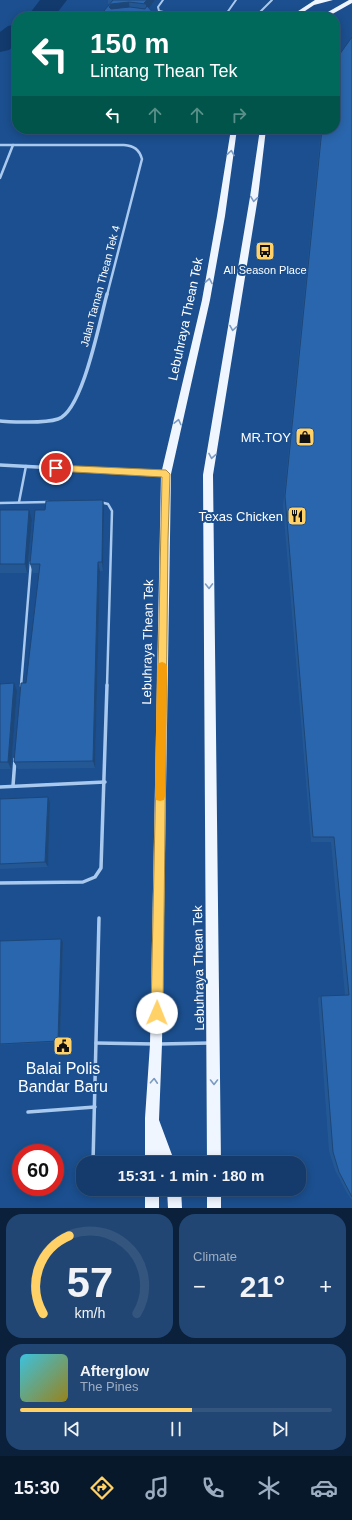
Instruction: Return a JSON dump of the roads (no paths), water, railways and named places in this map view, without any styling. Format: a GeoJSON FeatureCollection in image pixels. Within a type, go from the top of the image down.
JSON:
{"type":"FeatureCollection","features":[{"type":"Feature","properties":{"kind":"main road"},"geometry":{"type":"LineString","coordinates":[[299,12],[320,0]]}},
{"type":"Feature","properties":{"kind":"main road"},"geometry":{"type":"LineString","coordinates":[[311,4],[330,0]]}},
{"type":"Feature","properties":{"kind":"main road"},"geometry":{"type":"LineString","coordinates":[[331,12],[352,1]]}},
{"type":"Feature","properties":{"kind":"main road"},"geometry":{"type":"LineString","coordinates":[[341,6],[352,6]]}},
{"type":"Feature","properties":{"kind":"main road","name":"Lebuhraya Thean Tek"},"geometry":{"type":"LineString","coordinates":[[152,1156],[152,1118],[156,1044],[166,474],[206,300],[233,134]]}},
{"type":"Feature","properties":{"kind":"main road","name":"Lebuhraya Thean Tek"},"geometry":{"type":"LineString","coordinates":[[214,1156],[208,475],[254,197],[262,134]]}},
{"type":"Feature","properties":{"kind":"main road"},"geometry":{"type":"LineString","coordinates":[[152,1118],[166,1156]]}},
{"type":"Feature","properties":{"kind":"main road"},"geometry":{"type":"LineString","coordinates":[[152,1196],[152,1208]]}},
{"type":"Feature","properties":{"kind":"main road"},"geometry":{"type":"LineString","coordinates":[[174,1196],[175,1208]]}},
{"type":"Feature","properties":{"kind":"main road"},"geometry":{"type":"LineString","coordinates":[[214,1196],[214,1208]]}},
{"type":"Feature","properties":{"kind":"street","name":"Jalan Taman Thean Tek 4"},"geometry":{"type":"LineString","coordinates":[[0,421],[21,423],[59,418],[73,406],[84,381],[142,159],[140,150],[134,146],[107,144],[12,145]]}},
{"type":"Feature","properties":{"kind":"street"},"geometry":{"type":"LineString","coordinates":[[0,146],[12,145],[0,178]]}},
{"type":"Feature","properties":{"kind":"street"},"geometry":{"type":"LineString","coordinates":[[0,465],[166,474]]}},
{"type":"Feature","properties":{"kind":"lane"},"geometry":{"type":"LineString","coordinates":[[163,0],[158,8],[159,11],[163,12]]}},
{"type":"Feature","properties":{"kind":"lane"},"geometry":{"type":"LineString","coordinates":[[228,12],[236,0]]}},
{"type":"Feature","properties":{"kind":"lane"},"geometry":{"type":"LineString","coordinates":[[260,12],[272,0]]}},
{"type":"Feature","properties":{"kind":"lane"},"geometry":{"type":"LineString","coordinates":[[19,502],[26,466]]}},
{"type":"Feature","properties":{"kind":"lane"},"geometry":{"type":"LineString","coordinates":[[35,510],[36,502]]}},
{"type":"Feature","properties":{"kind":"lane"},"geometry":{"type":"LineString","coordinates":[[0,503],[51,502]]}},
{"type":"Feature","properties":{"kind":"lane"},"geometry":{"type":"LineString","coordinates":[[0,883],[83,882],[95,877],[101,868],[105,782],[112,511],[110,505],[104,502],[97,502]]}},
{"type":"Feature","properties":{"kind":"lane"},"geometry":{"type":"LineString","coordinates":[[20,692],[32,558]]}},
{"type":"Feature","properties":{"kind":"lane"},"geometry":{"type":"LineString","coordinates":[[13,786],[15,754]]}},
{"type":"Feature","properties":{"kind":"lane"},"geometry":{"type":"LineString","coordinates":[[0,786],[105,782]]}},
{"type":"Feature","properties":{"kind":"lane"},"geometry":{"type":"LineString","coordinates":[[93,1156],[99,918]]}},
{"type":"Feature","properties":{"kind":"lane"},"geometry":{"type":"LineString","coordinates":[[96,1043],[214,1043]]}},
{"type":"Feature","properties":{"kind":"lane"},"geometry":{"type":"LineString","coordinates":[[28,1112],[94,1107]]}},
{"type":"Feature","properties":{"kind":"waterway"},"geometry":{"type":"LineString","coordinates":[[44,12],[54,0]]}},
{"type":"Feature","properties":{"kind":"waterway"},"geometry":{"type":"LineString","coordinates":[[0,44],[12,36]]}},
{"type":"Feature","properties":{"kind":"place","name":"All Season Place"},"geometry":{"type":"Point","coordinates":[265,251]}},
{"type":"Feature","properties":{"kind":"place","name":"MR.TOY"},"geometry":{"type":"Point","coordinates":[305,437]}},
{"type":"Feature","properties":{"kind":"place","name":"Texas Chicken"},"geometry":{"type":"Point","coordinates":[297,516]}},
{"type":"Feature","properties":{"kind":"place","name":"Balai Polis Bandar Baru"},"geometry":{"type":"Point","coordinates":[63,1046]}}]}
